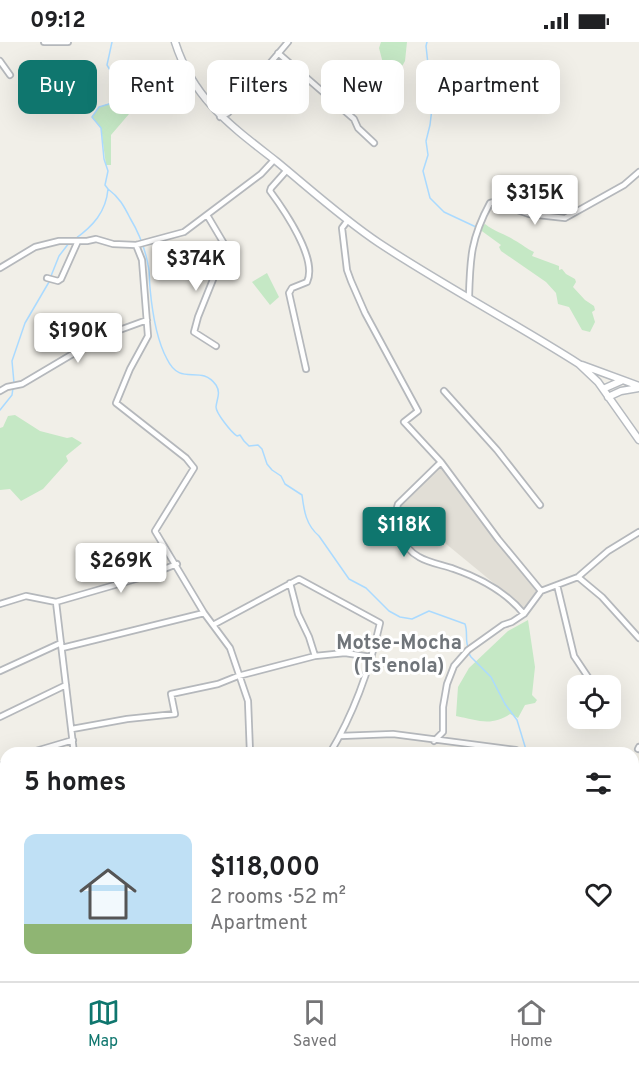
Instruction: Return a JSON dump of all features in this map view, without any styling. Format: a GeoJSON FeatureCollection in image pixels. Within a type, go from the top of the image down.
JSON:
{"type":"FeatureCollection","features":[{"type":"Feature","properties":{"kind":"main road"},"geometry":{"type":"LineString","coordinates":[[175,42],[185,70],[220,117],[380,243],[591,373],[639,440]]}},
{"type":"Feature","properties":{"kind":"main road"},"geometry":{"type":"LineString","coordinates":[[579,364],[639,387]]}},
{"type":"Feature","properties":{"kind":"main road"},"geometry":{"type":"LineString","coordinates":[[603,389],[613,383],[623,381]]}},
{"type":"Feature","properties":{"kind":"main road"},"geometry":{"type":"LineString","coordinates":[[608,397],[639,387]]}},
{"type":"Feature","properties":{"kind":"street"},"geometry":{"type":"LineString","coordinates":[[44,42],[68,42]]}},
{"type":"Feature","properties":{"kind":"street"},"geometry":{"type":"LineString","coordinates":[[220,117],[228,113],[288,42]]}},
{"type":"Feature","properties":{"kind":"street"},"geometry":{"type":"LineString","coordinates":[[278,53],[354,119],[358,128],[374,143]]}},
{"type":"Feature","properties":{"kind":"street"},"geometry":{"type":"LineString","coordinates":[[0,61],[10,75]]}},
{"type":"Feature","properties":{"kind":"street"},"geometry":{"type":"LineString","coordinates":[[0,268],[35,247],[59,241],[96,239],[113,244],[138,244],[184,232],[261,174],[274,160]]}},
{"type":"Feature","properties":{"kind":"street"},"geometry":{"type":"LineString","coordinates":[[286,170],[270,191],[302,241],[308,263],[307,282],[292,288],[289,293],[306,369]]}},
{"type":"Feature","properties":{"kind":"street"},"geometry":{"type":"LineString","coordinates":[[469,297],[472,246],[477,227],[490,203],[494,202],[529,214],[565,218],[624,185],[639,172]]}},
{"type":"Feature","properties":{"kind":"street"},"geometry":{"type":"LineString","coordinates":[[207,215],[226,247],[194,332],[216,346]]}},
{"type":"Feature","properties":{"kind":"street"},"geometry":{"type":"LineString","coordinates":[[348,220],[342,228],[347,270],[351,281],[365,313],[418,411],[404,422],[441,462],[498,539],[541,591]]}},
{"type":"Feature","properties":{"kind":"street"},"geometry":{"type":"LineString","coordinates":[[47,278],[58,281],[61,279],[78,241]]}},
{"type":"Feature","properties":{"kind":"street"},"geometry":{"type":"LineString","coordinates":[[138,244],[142,260],[148,336],[130,369],[116,403],[186,458],[195,468],[155,531],[177,564],[204,613],[230,648],[248,701],[250,747]]}},
{"type":"Feature","properties":{"kind":"street"},"geometry":{"type":"LineString","coordinates":[[0,391],[22,384],[104,336],[147,320]]}},
{"type":"Feature","properties":{"kind":"street"},"geometry":{"type":"LineString","coordinates":[[444,391],[497,450],[540,505]]}},
{"type":"Feature","properties":{"kind":"street"},"geometry":{"type":"LineString","coordinates":[[441,462],[398,504],[395,513],[402,538],[417,556],[458,570],[495,588],[524,614]]}},
{"type":"Feature","properties":{"kind":"street"},"geometry":{"type":"LineString","coordinates":[[434,741],[443,732],[443,706],[447,684],[454,666],[468,650],[502,625],[524,614],[541,591],[578,576],[608,551],[639,532]]}},
{"type":"Feature","properties":{"kind":"street"},"geometry":{"type":"LineString","coordinates":[[0,604],[26,596],[56,602],[146,576],[177,564]]}},
{"type":"Feature","properties":{"kind":"street"},"geometry":{"type":"LineString","coordinates":[[578,576],[602,597],[639,638]]}},
{"type":"Feature","properties":{"kind":"street"},"geometry":{"type":"LineString","coordinates":[[213,625],[299,579],[380,623],[360,689],[334,747]]}},
{"type":"Feature","properties":{"kind":"street"},"geometry":{"type":"LineString","coordinates":[[290,583],[298,614],[315,656]]}},
{"type":"Feature","properties":{"kind":"street"},"geometry":{"type":"LineString","coordinates":[[557,585],[574,656],[587,675]]}},
{"type":"Feature","properties":{"kind":"street"},"geometry":{"type":"LineString","coordinates":[[56,602],[74,747]]}},
{"type":"Feature","properties":{"kind":"street"},"geometry":{"type":"LineString","coordinates":[[0,671],[62,646],[204,613]]}},
{"type":"Feature","properties":{"kind":"street"},"geometry":{"type":"LineString","coordinates":[[72,729],[127,719],[175,714],[171,694],[218,684],[238,676],[315,656],[345,653],[371,657]]}},
{"type":"Feature","properties":{"kind":"street"},"geometry":{"type":"LineString","coordinates":[[0,717],[66,685]]}},
{"type":"Feature","properties":{"kind":"street"},"geometry":{"type":"LineString","coordinates":[[340,736],[382,734],[489,747]]}},
{"type":"Feature","properties":{"kind":"street"},"geometry":{"type":"LineString","coordinates":[[49,747],[73,740]]}},
{"type":"Feature","properties":{"kind":"shaded area"},"geometry":{"type":"Polygon","coordinates":[[[442,465],[537,588],[524,608],[400,506],[442,465]]]}},
{"type":"Feature","properties":{"kind":"green space"},"geometry":{"type":"Polygon","coordinates":[[[381,42],[407,42],[405,61],[404,63],[404,60],[382,60],[379,48],[381,42]]]}},
{"type":"Feature","properties":{"kind":"green space"},"geometry":{"type":"Polygon","coordinates":[[[109,104],[109,114],[129,114],[111,135],[111,165],[106,165],[101,128],[92,117],[97,114],[99,107],[109,104]]]}},
{"type":"Feature","properties":{"kind":"green space"},"geometry":{"type":"Polygon","coordinates":[[[485,224],[534,252],[532,256],[559,266],[559,270],[562,269],[575,279],[573,287],[594,306],[595,310],[592,312],[595,322],[590,332],[582,330],[569,307],[558,304],[556,293],[546,282],[501,251],[499,247],[501,245],[479,229],[485,224]]]}},
{"type":"Feature","properties":{"kind":"green space"},"geometry":{"type":"Polygon","coordinates":[[[267,273],[279,297],[270,305],[252,282],[267,273]]]}},
{"type":"Feature","properties":{"kind":"green space"},"geometry":{"type":"Polygon","coordinates":[[[15,415],[40,431],[67,438],[72,437],[82,443],[66,456],[68,461],[43,489],[21,501],[10,489],[0,490],[0,428],[3,427],[8,416],[15,415]]]}},
{"type":"Feature","properties":{"kind":"green space"},"geometry":{"type":"Polygon","coordinates":[[[528,620],[535,667],[532,695],[537,700],[535,703],[525,705],[518,718],[510,714],[496,720],[484,721],[456,716],[458,687],[469,668],[508,631],[528,620]]]}},
{"type":"Feature","properties":{"kind":"waterway"},"geometry":{"type":"LineString","coordinates":[[75,239],[98,218],[107,197],[108,189],[105,185],[108,171],[104,159],[101,128],[92,117],[99,107],[119,101],[113,76],[107,65],[112,42]]}},
{"type":"Feature","properties":{"kind":"waterway"},"geometry":{"type":"LineString","coordinates":[[427,42],[430,82],[434,91],[426,141],[428,155],[423,171],[430,198],[444,212],[476,227]]}},
{"type":"Feature","properties":{"kind":"waterway"},"geometry":{"type":"LineString","coordinates":[[108,189],[123,206],[141,241],[149,268],[157,334],[172,368],[184,374],[204,376],[216,385],[218,393],[216,407],[221,418],[234,434],[240,435],[249,446],[258,445],[272,470],[281,476],[285,484],[302,495],[308,522],[349,579],[366,588],[389,611],[400,617],[412,619],[429,611],[465,624],[468,647]]}},
{"type":"Feature","properties":{"kind":"waterway"},"geometry":{"type":"LineString","coordinates":[[51,276],[59,256],[69,243]]}},
{"type":"Feature","properties":{"kind":"waterway"},"geometry":{"type":"LineString","coordinates":[[14,383],[12,361],[25,323],[49,282]]}},
{"type":"Feature","properties":{"kind":"waterway"},"geometry":{"type":"LineString","coordinates":[[0,410],[12,395],[13,388]]}},
{"type":"Feature","properties":{"kind":"waterway"},"geometry":{"type":"LineString","coordinates":[[468,652],[491,677],[505,704],[517,720],[525,747]]}},
{"type":"Feature","properties":{"kind":"district","name":"Motse-Mocha (Ts'enola)"},"geometry":{"type":"Point","coordinates":[399,654]}}]}
